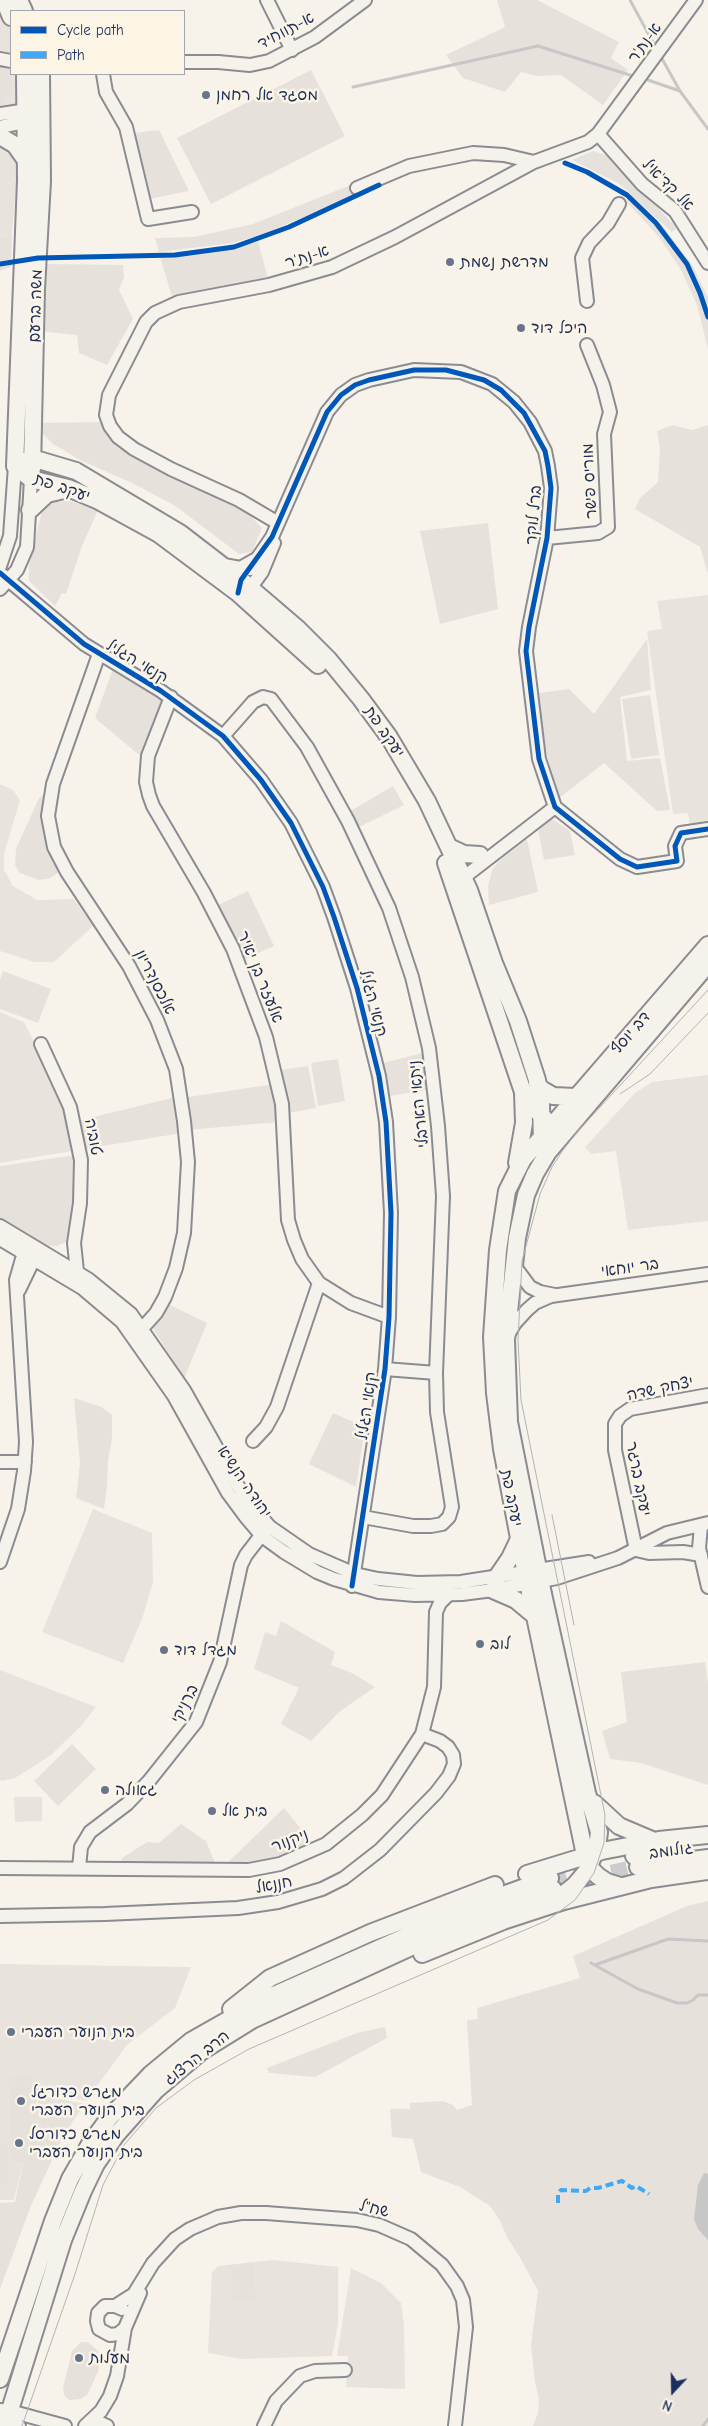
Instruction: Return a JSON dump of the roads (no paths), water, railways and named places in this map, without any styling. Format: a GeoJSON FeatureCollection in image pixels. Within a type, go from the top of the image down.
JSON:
{"type":"FeatureCollection","features":[{"type":"Feature","properties":{"kind":"main road"},"geometry":{"type":"LineString","coordinates":[[4,0],[10,15]]}},
{"type":"Feature","properties":{"kind":"main road","name":"משה ברעם"},"geometry":{"type":"LineString","coordinates":[[15,466],[32,218],[43,115],[34,78]]}},
{"type":"Feature","properties":{"kind":"main road","name":"משה ברעם"},"geometry":{"type":"LineString","coordinates":[[32,218],[26,162],[27,116],[34,78]]}},
{"type":"Feature","properties":{"kind":"main road"},"geometry":{"type":"LineString","coordinates":[[0,136],[14,145],[26,162]]}},
{"type":"Feature","properties":{"kind":"main road","name":"משה ברעם"},"geometry":{"type":"LineString","coordinates":[[28,290],[34,434],[31,479]]}},
{"type":"Feature","properties":{"kind":"main road"},"geometry":{"type":"LineString","coordinates":[[34,434],[48,454],[62,465]]}},
{"type":"Feature","properties":{"kind":"main road","name":"יעקב פת"},"geometry":{"type":"LineString","coordinates":[[458,875],[386,752],[361,716],[334,682],[311,657],[243,586],[225,567],[152,514],[94,480],[62,465],[32,458],[15,466],[31,479],[68,488],[131,517],[190,556],[243,586],[312,643],[361,699],[409,770],[449,847],[529,1085],[548,1119],[542,1135],[537,1170]]}},
{"type":"Feature","properties":{"kind":"main road"},"geometry":{"type":"LineString","coordinates":[[30,510],[47,494],[68,488]]}},
{"type":"Feature","properties":{"kind":"main road"},"geometry":{"type":"LineString","coordinates":[[225,567],[241,570],[256,562]]}},
{"type":"Feature","properties":{"kind":"main road"},"geometry":{"type":"LineString","coordinates":[[449,847],[464,854],[480,855]]}},
{"type":"Feature","properties":{"kind":"main road","name":"דב יוסף"},"geometry":{"type":"LineString","coordinates":[[548,1119],[576,1096],[708,945]]}},
{"type":"Feature","properties":{"kind":"main road","name":"דב יוסף"},"geometry":{"type":"LineString","coordinates":[[581,1114],[708,964]]}},
{"type":"Feature","properties":{"kind":"main road"},"geometry":{"type":"LineString","coordinates":[[516,1170],[529,1085],[553,1096],[576,1096]]}},
{"type":"Feature","properties":{"kind":"main road"},"geometry":{"type":"LineString","coordinates":[[548,1119],[570,1121],[581,1114]]}},
{"type":"Feature","properties":{"kind":"main road","name":"יעקב פת"},"geometry":{"type":"LineString","coordinates":[[552,1884],[575,1885],[590,1858],[599,1836],[598,1826],[587,1793],[533,1577],[509,1422],[506,1340],[513,1264],[523,1205],[537,1170],[548,1152],[581,1114]]}},
{"type":"Feature","properties":{"kind":"main road","name":"יעקב פת"},"geometry":{"type":"LineString","coordinates":[[542,1135],[516,1170],[507,1190],[502,1215],[494,1291],[492,1337],[498,1419],[519,1539],[533,1577],[534,1615],[576,1808],[590,1858]]}},
{"type":"Feature","properties":{"kind":"main road"},"geometry":{"type":"LineString","coordinates":[[519,1539],[495,1584],[534,1615]]}},
{"type":"Feature","properties":{"kind":"main road"},"geometry":{"type":"LineString","coordinates":[[587,1793],[600,1810],[619,1826],[640,1836],[659,1840]]}},
{"type":"Feature","properties":{"kind":"main road"},"geometry":{"type":"LineString","coordinates":[[552,1884],[573,1840],[576,1808]]}},
{"type":"Feature","properties":{"kind":"main road"},"geometry":{"type":"LineString","coordinates":[[552,1884],[590,1858],[659,1840],[708,1836]]}},
{"type":"Feature","properties":{"kind":"main road","name":"גולומב"},"geometry":{"type":"LineString","coordinates":[[708,1846],[636,1862],[708,1858]]}},
{"type":"Feature","properties":{"kind":"main road"},"geometry":{"type":"LineString","coordinates":[[590,1858],[600,1878],[620,1886]]}},
{"type":"Feature","properties":{"kind":"main road"},"geometry":{"type":"LineString","coordinates":[[552,1884],[620,1886],[668,1876],[708,1871]]}},
{"type":"Feature","properties":{"kind":"main road","name":"הרב הרצוג"},"geometry":{"type":"LineString","coordinates":[[7,2419],[70,2222],[89,2177],[104,2152],[127,2121],[170,2078],[202,2051],[252,2020],[294,2006],[448,1943],[552,1884]]}},
{"type":"Feature","properties":{"kind":"main road","name":"הרב הרצוג"},"geometry":{"type":"LineString","coordinates":[[0,2379],[53,2221],[79,2163],[109,2118],[134,2091],[174,2054],[206,2031],[270,1978],[370,1933],[552,1884]]}},
{"type":"Feature","properties":{"kind":"street"},"geometry":{"type":"LineString","coordinates":[[268,0],[292,50]]}},
{"type":"Feature","properties":{"kind":"street","name":"א-תווחיד"},"geometry":{"type":"LineString","coordinates":[[185,62],[259,64],[292,50],[365,0]]}},
{"type":"Feature","properties":{"kind":"street","name":"א-נת'ר"},"geometry":{"type":"LineString","coordinates":[[278,524],[239,500],[171,469],[134,449],[118,437],[110,426],[106,410],[109,396],[146,322],[155,313],[179,302],[269,285],[332,267],[395,236],[534,162],[588,142],[598,134],[696,0]]}},
{"type":"Feature","properties":{"kind":"street"},"geometry":{"type":"LineString","coordinates":[[103,75],[106,92],[126,127],[148,219],[192,212]]}},
{"type":"Feature","properties":{"kind":"street"},"geometry":{"type":"LineString","coordinates":[[0,114],[43,115]]}},
{"type":"Feature","properties":{"kind":"street"},"geometry":{"type":"LineString","coordinates":[[0,128],[27,116]]}},
{"type":"Feature","properties":{"kind":"street","name":"אל קד'איל"},"geometry":{"type":"LineString","coordinates":[[598,134],[642,184],[675,211],[708,263]]}},
{"type":"Feature","properties":{"kind":"street"},"geometry":{"type":"LineString","coordinates":[[356,188],[409,166],[473,154],[504,155],[534,162]]}},
{"type":"Feature","properties":{"kind":"street"},"geometry":{"type":"LineString","coordinates":[[587,301],[582,258],[589,243],[608,223],[619,204]]}},
{"type":"Feature","properties":{"kind":"street","name":"מוריס פישר"},"geometry":{"type":"LineString","coordinates":[[547,538],[598,533],[608,527],[604,434],[610,412],[587,345]]}},
{"type":"Feature","properties":{"kind":"street","name":"ברל לוקר"},"geometry":{"type":"LineString","coordinates":[[243,586],[278,524],[318,429],[327,412],[341,395],[355,386],[383,376],[414,370],[461,372],[492,384],[514,402],[530,422],[545,451],[548,466],[551,488],[547,538],[534,599],[526,651],[539,759],[555,807]]}},
{"type":"Feature","properties":{"kind":"street"},"geometry":{"type":"LineString","coordinates":[[0,566],[10,536],[15,466]]}},
{"type":"Feature","properties":{"kind":"street"},"geometry":{"type":"LineString","coordinates":[[3,581],[17,570],[27,547],[31,479]]}},
{"type":"Feature","properties":{"kind":"street","name":"ברל לוקר"},"geometry":{"type":"LineString","coordinates":[[243,586],[262,572],[270,558],[278,524]]}},
{"type":"Feature","properties":{"kind":"street","name":"קנאי הגליל"},"geometry":{"type":"LineString","coordinates":[[3,581],[99,654],[171,697],[223,736],[271,793],[304,846],[329,902],[357,988],[379,1076],[386,1122],[391,1232],[389,1317],[385,1369],[354,1580]]}},
{"type":"Feature","properties":{"kind":"street","name":"אלכסנדריון"},"geometry":{"type":"LineString","coordinates":[[99,654],[54,784],[48,816],[49,832],[58,856],[122,953],[157,1020],[176,1070],[188,1162],[184,1233],[176,1268],[165,1297],[156,1313],[139,1332]]}},
{"type":"Feature","properties":{"kind":"street","name":"אלעזר בן יאיר"},"geometry":{"type":"LineString","coordinates":[[171,697],[148,756],[146,782],[149,796],[233,948],[266,1037],[282,1104],[288,1220],[302,1259],[319,1283],[351,1303],[389,1317]]}},
{"type":"Feature","properties":{"kind":"street","name":"ניתאי הארבלי"},"geometry":{"type":"LineString","coordinates":[[223,736],[253,702],[263,697],[271,699],[325,777],[389,908],[412,977],[429,1048],[441,1156],[442,1221],[436,1373],[438,1420],[452,1507],[449,1517],[442,1524],[413,1526],[363,1517]]}},
{"type":"Feature","properties":{"kind":"street"},"geometry":{"type":"LineString","coordinates":[[458,875],[486,862],[499,848],[555,807],[620,859],[637,867],[677,861],[675,846],[681,833],[708,829]]}},
{"type":"Feature","properties":{"kind":"street"},"geometry":{"type":"LineString","coordinates":[[458,875],[480,855],[499,848]]}},
{"type":"Feature","properties":{"kind":"street","name":"טוביה"},"geometry":{"type":"LineString","coordinates":[[41,1044],[70,1107],[82,1160],[80,1203],[74,1243],[77,1271]]}},
{"type":"Feature","properties":{"kind":"street","name":"יהודה הנשיא"},"geometry":{"type":"LineString","coordinates":[[0,1226],[139,1332]]}},
{"type":"Feature","properties":{"kind":"street","name":"יהודה הנשיא"},"geometry":{"type":"LineString","coordinates":[[0,1239],[77,1271],[117,1300],[139,1332],[228,1493],[264,1530],[379,1592],[448,1595],[611,1560],[636,1550],[653,1539],[681,1529],[704,1524]]}},
{"type":"Feature","properties":{"kind":"street"},"geometry":{"type":"LineString","coordinates":[[0,1562],[18,1509],[25,1462],[18,1293],[36,1253],[62,1251],[74,1243]]}},
{"type":"Feature","properties":{"kind":"street","name":"בר יוחאי"},"geometry":{"type":"LineString","coordinates":[[513,1264],[521,1277],[532,1288],[557,1295]]}},
{"type":"Feature","properties":{"kind":"street","name":"בר יוחאי"},"geometry":{"type":"LineString","coordinates":[[506,1340],[515,1323],[527,1310],[540,1301],[557,1295],[708,1274]]}},
{"type":"Feature","properties":{"kind":"street"},"geometry":{"type":"LineString","coordinates":[[253,1441],[266,1427],[277,1407],[319,1283]]}},
{"type":"Feature","properties":{"kind":"street"},"geometry":{"type":"LineString","coordinates":[[385,1369],[436,1373]]}},
{"type":"Feature","properties":{"kind":"street","name":"יצחק שדה"},"geometry":{"type":"LineString","coordinates":[[620,1416],[630,1409],[708,1395]]}},
{"type":"Feature","properties":{"kind":"street","name":"יעקב ברגר"},"geometry":{"type":"LineString","coordinates":[[620,1416],[615,1424],[615,1450],[636,1550]]}},
{"type":"Feature","properties":{"kind":"street"},"geometry":{"type":"LineString","coordinates":[[0,1462],[25,1462]]}},
{"type":"Feature","properties":{"kind":"street"},"geometry":{"type":"LineString","coordinates":[[704,1524],[698,1542],[708,1586]]}},
{"type":"Feature","properties":{"kind":"street"},"geometry":{"type":"LineString","coordinates":[[681,1529],[687,1533],[691,1540],[688,1549],[683,1552]]}},
{"type":"Feature","properties":{"kind":"street","name":"ברניקי"},"geometry":{"type":"LineString","coordinates":[[79,1868],[81,1847],[90,1832],[127,1804],[149,1782],[196,1722],[220,1662],[241,1565],[251,1547],[264,1530]]}},
{"type":"Feature","properties":{"kind":"street"},"geometry":{"type":"LineString","coordinates":[[636,1550],[650,1553],[683,1552],[700,1556]]}},
{"type":"Feature","properties":{"kind":"street","name":"יהודה הנשיא"},"geometry":{"type":"LineString","coordinates":[[354,1580],[378,1580],[417,1584],[461,1582],[495,1584]]}},
{"type":"Feature","properties":{"kind":"street"},"geometry":{"type":"LineString","coordinates":[[419,1595],[430,1604],[436,1616]]}},
{"type":"Feature","properties":{"kind":"street","name":"ניקנור"},"geometry":{"type":"LineString","coordinates":[[0,1868],[249,1870],[280,1864],[306,1854],[344,1831],[382,1795],[422,1734],[435,1678],[436,1616],[439,1606],[448,1595]]}},
{"type":"Feature","properties":{"kind":"street","name":"חננאל"},"geometry":{"type":"LineString","coordinates":[[0,1916],[114,1914],[238,1908],[278,1902],[322,1889],[344,1878],[380,1850],[436,1793],[449,1776],[454,1764],[453,1754],[440,1741],[422,1734]]}},
{"type":"Feature","properties":{"kind":"street","name":"שח\"ל"},"geometry":{"type":"LineString","coordinates":[[89,2423],[106,2404],[119,2368],[126,2324],[153,2263],[175,2239],[196,2226],[218,2217],[241,2213],[305,2215],[357,2220],[394,2231],[411,2239],[442,2265],[457,2286],[463,2300],[466,2327],[455,2426]]}},
{"type":"Feature","properties":{"kind":"street","name":"שח\"ל"},"geometry":{"type":"LineString","coordinates":[[115,2306],[134,2294],[145,2279]]}},
{"type":"Feature","properties":{"kind":"street"},"geometry":{"type":"LineString","coordinates":[[106,2334],[118,2334],[126,2324],[124,2311],[115,2306],[104,2307],[97,2317],[97,2326],[106,2334],[114,2348],[119,2368]]}},
{"type":"Feature","properties":{"kind":"street"},"geometry":{"type":"LineString","coordinates":[[264,2426],[276,2401],[300,2376],[315,2371],[345,2370]]}},
{"type":"Feature","properties":{"kind":"street"},"geometry":{"type":"LineString","coordinates":[[7,2419],[65,2426]]}},
{"type":"Feature","properties":{"kind":"street"},"geometry":{"type":"LineString","coordinates":[[89,2423],[107,2426]]}},
{"type":"Feature","properties":{"kind":"waterway"},"geometry":{"type":"LineString","coordinates":[[630,0],[656,48]]}},
{"type":"Feature","properties":{"kind":"waterway"},"geometry":{"type":"LineString","coordinates":[[353,87],[538,46],[636,77]]}},
{"type":"Feature","properties":{"kind":"waterway"},"geometry":{"type":"LineString","coordinates":[[660,55],[680,91],[708,129]]}},
{"type":"Feature","properties":{"kind":"waterway"},"geometry":{"type":"LineString","coordinates":[[642,78],[680,91]]}},
{"type":"Feature","properties":{"kind":"waterway"},"geometry":{"type":"LineString","coordinates":[[595,1965],[668,1939],[708,1941]]}},
{"type":"Feature","properties":{"kind":"waterway"},"geometry":{"type":"LineString","coordinates":[[591,1963],[638,1989],[677,2003],[687,2003],[698,1995],[708,1995]]}},
{"type":"Feature","properties":{"kind":"waterway"},"geometry":{"type":"LineString","coordinates":[[703,2426],[708,2419]]}},
{"type":"Feature","properties":{"kind":"tunnel"},"geometry":{"type":"LineString","coordinates":[[550,1878],[598,1864]]}},
{"type":"Feature","properties":{"kind":"tunnel"},"geometry":{"type":"LineString","coordinates":[[588,1878],[638,1867]]}},
{"type":"Feature","properties":{"kind":"tram line"},"geometry":{"type":"LineString","coordinates":[[22,2426],[75,2274],[103,2185],[124,2145],[156,2108],[194,2080],[249,2049],[548,1920],[575,1900],[594,1873],[604,1843],[605,1815],[521,1400],[518,1340],[522,1261],[540,1194],[552,1167],[563,1150],[578,1131],[708,990]]}},
{"type":"Feature","properties":{"kind":"tram line"},"geometry":{"type":"LineString","coordinates":[[620,1094],[650,1074],[708,1013]]}},
{"type":"Feature","properties":{"kind":"tram line"},"geometry":{"type":"LineString","coordinates":[[552,1515],[574,1625]]}},
{"type":"Feature","properties":{"kind":"place","name":"מסגד אל רחמן"},"geometry":{"type":"Point","coordinates":[206,95]}},
{"type":"Feature","properties":{"kind":"place","name":"מדרשת נשמת"},"geometry":{"type":"Point","coordinates":[450,262]}},
{"type":"Feature","properties":{"kind":"place","name":"היכל דוד"},"geometry":{"type":"Point","coordinates":[521,328]}},
{"type":"Feature","properties":{"kind":"place","name":"לוב"},"geometry":{"type":"Point","coordinates":[480,1644]}},
{"type":"Feature","properties":{"kind":"place","name":"מגדל דוד"},"geometry":{"type":"Point","coordinates":[164,1650]}},
{"type":"Feature","properties":{"kind":"place","name":"גאולה"},"geometry":{"type":"Point","coordinates":[105,1790]}},
{"type":"Feature","properties":{"kind":"place","name":"בית אל"},"geometry":{"type":"Point","coordinates":[212,1811]}},
{"type":"Feature","properties":{"kind":"place","name":"בית הנוער העברי"},"geometry":{"type":"Point","coordinates":[11,2032]}},
{"type":"Feature","properties":{"kind":"place","name":"מגרש כדורגל בית הנוער העברי"},"geometry":{"type":"Point","coordinates":[21,2101]}},
{"type":"Feature","properties":{"kind":"place","name":"מגרש כדורסל בית הנוער העברי"},"geometry":{"type":"Point","coordinates":[19,2143]}},
{"type":"Feature","properties":{"kind":"place","name":"מעלות"},"geometry":{"type":"Point","coordinates":[79,2358]}}]}
